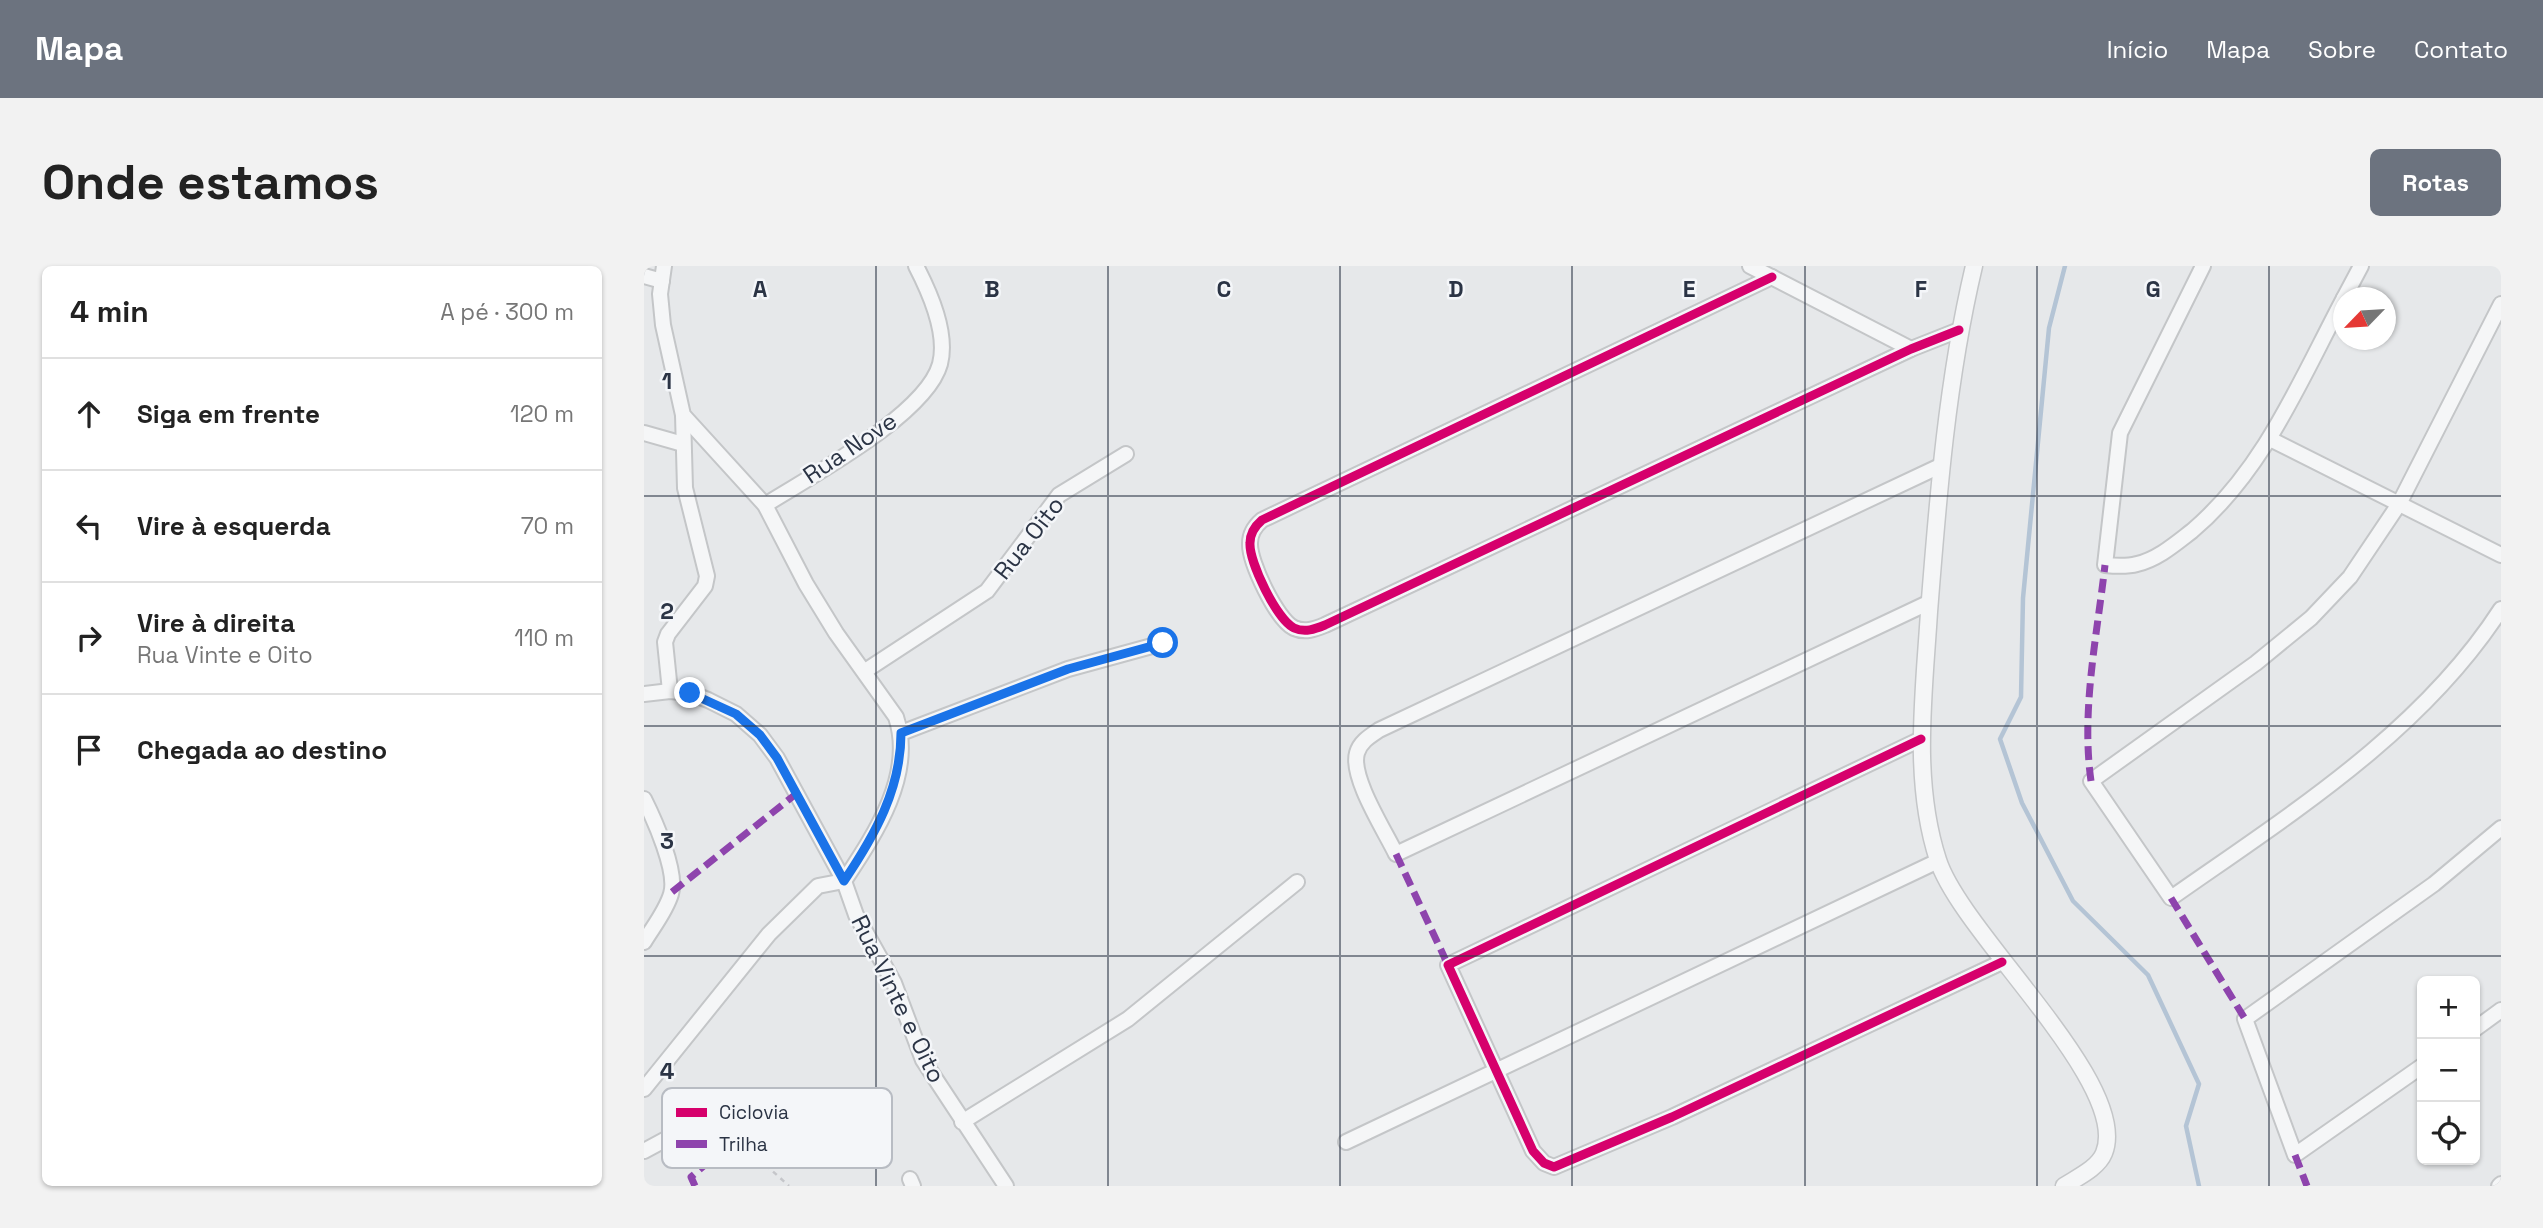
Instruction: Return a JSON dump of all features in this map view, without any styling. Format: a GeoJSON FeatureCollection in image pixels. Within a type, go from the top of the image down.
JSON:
{"type":"FeatureCollection","features":[{"type":"Feature","properties":{"kind":"street"},"geometry":{"type":"LineString","coordinates":[[664,266],[663,325],[683,415],[685,488],[707,576],[705,586],[668,634],[665,642],[670,691]]}},
{"type":"Feature","properties":{"kind":"street","name":"Rua Nove"},"geometry":{"type":"LineString","coordinates":[[765,505],[890,425],[931,381],[939,366],[940,333],[916,266]]}},
{"type":"Feature","properties":{"kind":"street"},"geometry":{"type":"LineString","coordinates":[[1750,266],[1911,349]]}},
{"type":"Feature","properties":{"kind":"street"},"geometry":{"type":"LineString","coordinates":[[1974,266],[1959,330],[1940,466],[1921,739],[1925,787],[1938,861],[1972,920],[2081,1065],[2104,1112],[2107,1136],[2104,1153],[2095,1165],[2064,1186]]}},
{"type":"Feature","properties":{"kind":"street"},"geometry":{"type":"LineString","coordinates":[[2203,266],[2136,396],[2120,433],[2105,565],[2137,564],[2179,542],[2235,488],[2270,439],[2333,319]]}},
{"type":"Feature","properties":{"kind":"street"},"geometry":{"type":"LineString","coordinates":[[2350,287],[2361,266]]}},
{"type":"Feature","properties":{"kind":"street"},"geometry":{"type":"LineString","coordinates":[[644,276],[662,281]]}},
{"type":"Feature","properties":{"kind":"street"},"geometry":{"type":"LineString","coordinates":[[1772,277],[1262,520],[1252,533],[1250,550],[1278,612],[1296,629],[1307,631],[1325,625],[1911,349],[1959,330]]}},
{"type":"Feature","properties":{"kind":"street"},"geometry":{"type":"LineString","coordinates":[[2501,304],[2399,504],[2350,577],[2311,618],[2222,689],[2091,781],[2171,898],[2269,829],[2373,749],[2442,687],[2486,633],[2501,609]]}},
{"type":"Feature","properties":{"kind":"street"},"geometry":{"type":"LineString","coordinates":[[644,1089],[769,934],[818,886],[844,881],[864,852],[897,780],[901,733],[896,718],[836,633],[806,584],[765,505],[683,415]]}},
{"type":"Feature","properties":{"kind":"street"},"geometry":{"type":"LineString","coordinates":[[644,433],[684,444]]}},
{"type":"Feature","properties":{"kind":"street"},"geometry":{"type":"LineString","coordinates":[[2270,439],[2501,555]]}},
{"type":"Feature","properties":{"kind":"street","name":"Rua Oito"},"geometry":{"type":"LineString","coordinates":[[865,671],[987,591],[1059,495],[1126,454]]}},
{"type":"Feature","properties":{"kind":"street"},"geometry":{"type":"LineString","coordinates":[[1930,602],[1396,854],[1359,778],[1357,751],[1379,730],[1940,466]]}},
{"type":"Feature","properties":{"kind":"street"},"geometry":{"type":"LineString","coordinates":[[901,733],[1068,669],[1163,643]]}},
{"type":"Feature","properties":{"kind":"street","name":"Rua Vinte e Oito"},"geometry":{"type":"LineString","coordinates":[[644,694],[670,691],[690,693],[708,700],[736,714],[760,735],[777,758],[844,881],[856,915],[894,983],[923,1059],[1006,1186]]}},
{"type":"Feature","properties":{"kind":"street"},"geometry":{"type":"LineString","coordinates":[[1921,739],[1448,965],[1533,1151],[1544,1163],[1559,1167],[2002,962]]}},
{"type":"Feature","properties":{"kind":"street"},"geometry":{"type":"LineString","coordinates":[[644,799],[659,830],[673,887],[668,903],[644,942]]}},
{"type":"Feature","properties":{"kind":"street"},"geometry":{"type":"LineString","coordinates":[[2417,1070],[2295,1155],[2245,1019],[2434,884],[2501,828]]}},
{"type":"Feature","properties":{"kind":"street"},"geometry":{"type":"LineString","coordinates":[[1346,1142],[1938,861]]}},
{"type":"Feature","properties":{"kind":"street"},"geometry":{"type":"LineString","coordinates":[[962,1122],[1128,1019],[1297,882]]}},
{"type":"Feature","properties":{"kind":"street"},"geometry":{"type":"LineString","coordinates":[[2480,1025],[2501,1010]]}},
{"type":"Feature","properties":{"kind":"street"},"geometry":{"type":"LineString","coordinates":[[644,1151],[662,1141]]}},
{"type":"Feature","properties":{"kind":"path"},"geometry":{"type":"LineString","coordinates":[[769,1168],[789,1186]]}},
{"type":"Feature","properties":{"kind":"waterway"},"geometry":{"type":"LineString","coordinates":[[2065,266],[2049,328],[2023,598],[2021,697],[2000,739],[2022,803],[2073,901],[2148,975],[2199,1084],[2186,1126],[2199,1186]]}},
{"type":"Feature","properties":{"kind":"marked path"},"geometry":{"type":"LineString","coordinates":[[2091,781],[2088,754],[2089,700],[2105,565]]}},
{"type":"Feature","properties":{"kind":"marked path"},"geometry":{"type":"LineString","coordinates":[[672,892],[796,794]]}},
{"type":"Feature","properties":{"kind":"marked path"},"geometry":{"type":"LineString","coordinates":[[1396,854],[1448,965]]}},
{"type":"Feature","properties":{"kind":"marked path"},"geometry":{"type":"LineString","coordinates":[[2171,898],[2245,1019]]}},
{"type":"Feature","properties":{"kind":"marked path"},"geometry":{"type":"LineString","coordinates":[[2295,1155],[2307,1186]]}},
{"type":"Feature","properties":{"kind":"marked path"},"geometry":{"type":"LineString","coordinates":[[695,1186],[691,1177],[701,1168]]}},
{"type":"Feature","properties":{"kind":"cycle path"},"geometry":{"type":"LineString","coordinates":[[1772,277],[1262,520],[1252,533],[1251,552],[1272,603],[1294,628],[1310,630],[1325,625],[1911,349],[1959,330]]}},
{"type":"Feature","properties":{"kind":"cycle path"},"geometry":{"type":"LineString","coordinates":[[1921,739],[1448,965],[1533,1151],[1544,1163],[1554,1167],[1672,1117],[2002,962]]}},
{"type":"Feature","properties":{"kind":"route"},"geometry":{"type":"LineString","coordinates":[[690,693],[736,714],[760,735],[777,758],[844,881],[864,852],[897,780],[901,761],[901,733],[1068,669],[1163,643]]}}]}
